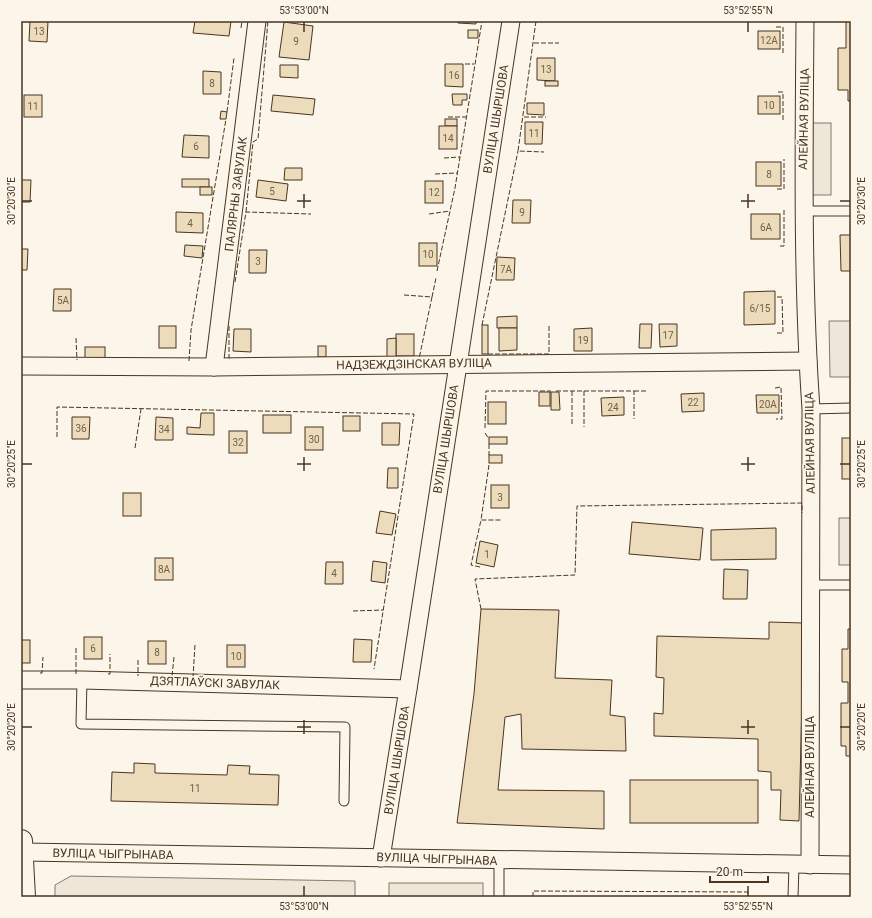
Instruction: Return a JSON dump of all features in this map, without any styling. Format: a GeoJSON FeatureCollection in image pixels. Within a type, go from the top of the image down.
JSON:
{"type":"FeatureCollection","features":[{"type":"Feature","properties":{"kind":"main road"},"geometry":{"type":"LineString","coordinates":[[22,847],[24,897]]}},
{"type":"Feature","properties":{"kind":"street","name":"ПАЛЯРНЫ ЗАВУЛАК"},"geometry":{"type":"LineString","coordinates":[[214,367],[257,21]]}},
{"type":"Feature","properties":{"kind":"street","name":"ВУЛІЦА ШЫРШОВА"},"geometry":{"type":"LineString","coordinates":[[380,858],[408,689],[511,21]]}},
{"type":"Feature","properties":{"kind":"street","name":"АЛЕЙНАЯ ВУЛІЦА"},"geometry":{"type":"LineString","coordinates":[[802,865],[810,585],[811,409],[803,211],[805,21]]}},
{"type":"Feature","properties":{"kind":"street","name":"НАДЗЕЖДЗІНСКАЯ ВУЛІЦА"},"geometry":{"type":"LineString","coordinates":[[21,366],[214,367],[808,361]]}},
{"type":"Feature","properties":{"kind":"street","name":"ДЗЯТЛАЎСКІ ЗАВУЛАК"},"geometry":{"type":"LineString","coordinates":[[21,680],[82,680],[408,689]]}},
{"type":"Feature","properties":{"kind":"street","name":"ВУЛІЦА ЧЫГРЫНАВА"},"geometry":{"type":"LineString","coordinates":[[22,847],[499,861],[851,865]]}},
{"type":"Feature","properties":{"kind":"lane"},"geometry":{"type":"LineString","coordinates":[[803,211],[851,211]]}},
{"type":"Feature","properties":{"kind":"lane"},"geometry":{"type":"LineString","coordinates":[[811,409],[851,408]]}},
{"type":"Feature","properties":{"kind":"lane"},"geometry":{"type":"LineString","coordinates":[[810,585],[851,585]]}},
{"type":"Feature","properties":{"kind":"lane"},"geometry":{"type":"LineString","coordinates":[[82,680],[81,724],[345,727],[344,801]]}},
{"type":"Feature","properties":{"kind":"lane"},"geometry":{"type":"LineString","coordinates":[[499,861],[499,897]]}},
{"type":"Feature","properties":{"kind":"lane"},"geometry":{"type":"LineString","coordinates":[[793,897],[802,865]]}},
{"type":"Feature","properties":{"kind":"shaded area"},"geometry":{"type":"Polygon","coordinates":[[[812,123],[831,123],[831,195],[812,195],[812,123]]]}},
{"type":"Feature","properties":{"kind":"shaded area"},"geometry":{"type":"Polygon","coordinates":[[[829,321],[851,321],[851,377],[830,377],[829,321]]]}},
{"type":"Feature","properties":{"kind":"shaded area"},"geometry":{"type":"Polygon","coordinates":[[[839,518],[851,518],[851,565],[839,565],[839,518]]]}},
{"type":"Feature","properties":{"kind":"shaded area"},"geometry":{"type":"Polygon","coordinates":[[[71,876],[355,881],[355,897],[55,897],[55,885],[71,876]]]}},
{"type":"Feature","properties":{"kind":"shaded area"},"geometry":{"type":"Polygon","coordinates":[[[389,883],[483,883],[483,897],[389,897],[389,883]]]}},
{"type":"Feature","properties":{"kind":"building"},"geometry":{"type":"Polygon","coordinates":[[[30,21],[48,21],[47,42],[29,41],[30,21]]]}},
{"type":"Feature","properties":{"kind":"building"},"geometry":{"type":"Polygon","coordinates":[[[195,21],[231,21],[229,36],[193,33],[195,21]]]}},
{"type":"Feature","properties":{"kind":"building"},"geometry":{"type":"Polygon","coordinates":[[[458,21],[476,21],[476,24],[458,23],[458,21]]]}},
{"type":"Feature","properties":{"kind":"building"},"geometry":{"type":"Polygon","coordinates":[[[846,21],[851,21],[851,101],[848,101],[848,90],[838,90],[838,48],[846,48],[846,21]]]}},
{"type":"Feature","properties":{"kind":"building"},"geometry":{"type":"Polygon","coordinates":[[[284,22],[313,26],[309,60],[279,57],[284,22]]]}},
{"type":"Feature","properties":{"kind":"building"},"geometry":{"type":"Polygon","coordinates":[[[468,30],[478,30],[478,38],[468,38],[468,30]]]}},
{"type":"Feature","properties":{"kind":"building"},"geometry":{"type":"Polygon","coordinates":[[[758,31],[780,31],[780,49],[758,49],[758,31]]]}},
{"type":"Feature","properties":{"kind":"building"},"geometry":{"type":"Polygon","coordinates":[[[537,58],[555,58],[555,81],[537,80],[537,58]]]}},
{"type":"Feature","properties":{"kind":"building"},"geometry":{"type":"Polygon","coordinates":[[[445,64],[463,64],[463,87],[445,86],[445,64]]]}},
{"type":"Feature","properties":{"kind":"building"},"geometry":{"type":"Polygon","coordinates":[[[280,65],[298,65],[298,78],[280,77],[280,65]]]}},
{"type":"Feature","properties":{"kind":"building"},"geometry":{"type":"Polygon","coordinates":[[[203,71],[221,72],[221,94],[203,94],[203,71]]]}},
{"type":"Feature","properties":{"kind":"building"},"geometry":{"type":"Polygon","coordinates":[[[545,81],[558,81],[558,86],[545,86],[545,81]]]}},
{"type":"Feature","properties":{"kind":"building"},"geometry":{"type":"Polygon","coordinates":[[[452,94],[467,94],[467,100],[462,100],[462,105],[453,105],[452,94]]]}},
{"type":"Feature","properties":{"kind":"building"},"geometry":{"type":"Polygon","coordinates":[[[24,95],[42,95],[42,117],[24,117],[24,95]]]}},
{"type":"Feature","properties":{"kind":"building"},"geometry":{"type":"Polygon","coordinates":[[[273,95],[315,99],[313,115],[271,111],[273,95]]]}},
{"type":"Feature","properties":{"kind":"building"},"geometry":{"type":"Polygon","coordinates":[[[758,96],[780,96],[780,114],[758,114],[758,96]]]}},
{"type":"Feature","properties":{"kind":"building"},"geometry":{"type":"Polygon","coordinates":[[[527,103],[544,103],[544,115],[527,114],[527,103]]]}},
{"type":"Feature","properties":{"kind":"building"},"geometry":{"type":"Polygon","coordinates":[[[221,111],[227,112],[226,119],[220,119],[221,111]]]}},
{"type":"Feature","properties":{"kind":"building"},"geometry":{"type":"Polygon","coordinates":[[[445,119],[457,119],[457,126],[445,126],[445,119]]]}},
{"type":"Feature","properties":{"kind":"building"},"geometry":{"type":"Polygon","coordinates":[[[525,122],[543,122],[542,144],[525,144],[525,122]]]}},
{"type":"Feature","properties":{"kind":"building"},"geometry":{"type":"Polygon","coordinates":[[[439,126],[457,126],[457,149],[439,149],[439,126]]]}},
{"type":"Feature","properties":{"kind":"building"},"geometry":{"type":"Polygon","coordinates":[[[184,135],[209,136],[209,158],[182,157],[184,135]]]}},
{"type":"Feature","properties":{"kind":"building"},"geometry":{"type":"Polygon","coordinates":[[[756,162],[781,162],[781,186],[756,186],[756,162]]]}},
{"type":"Feature","properties":{"kind":"building"},"geometry":{"type":"Polygon","coordinates":[[[285,168],[302,168],[302,180],[284,180],[285,168]]]}},
{"type":"Feature","properties":{"kind":"building"},"geometry":{"type":"Polygon","coordinates":[[[182,179],[209,179],[209,187],[182,187],[182,179]]]}},
{"type":"Feature","properties":{"kind":"building"},"geometry":{"type":"Polygon","coordinates":[[[21,180],[31,180],[30,202],[21,202],[21,180]]]}},
{"type":"Feature","properties":{"kind":"building"},"geometry":{"type":"Polygon","coordinates":[[[258,180],[288,184],[286,201],[256,197],[258,180]]]}},
{"type":"Feature","properties":{"kind":"building"},"geometry":{"type":"Polygon","coordinates":[[[425,181],[443,181],[443,203],[425,203],[425,181]]]}},
{"type":"Feature","properties":{"kind":"building"},"geometry":{"type":"Polygon","coordinates":[[[200,187],[212,187],[212,195],[200,195],[200,187]]]}},
{"type":"Feature","properties":{"kind":"building"},"geometry":{"type":"Polygon","coordinates":[[[513,200],[531,200],[530,223],[512,223],[513,200]]]}},
{"type":"Feature","properties":{"kind":"building"},"geometry":{"type":"Polygon","coordinates":[[[176,212],[203,213],[203,233],[176,232],[176,212]]]}},
{"type":"Feature","properties":{"kind":"building"},"geometry":{"type":"Polygon","coordinates":[[[751,214],[780,214],[780,239],[751,239],[751,214]]]}},
{"type":"Feature","properties":{"kind":"building"},"geometry":{"type":"Polygon","coordinates":[[[840,235],[851,235],[851,271],[841,271],[840,235]]]}},
{"type":"Feature","properties":{"kind":"building"},"geometry":{"type":"Polygon","coordinates":[[[419,243],[437,243],[437,266],[419,266],[419,243]]]}},
{"type":"Feature","properties":{"kind":"building"},"geometry":{"type":"Polygon","coordinates":[[[185,245],[203,246],[202,258],[184,256],[185,245]]]}},
{"type":"Feature","properties":{"kind":"building"},"geometry":{"type":"Polygon","coordinates":[[[21,249],[28,249],[27,270],[21,270],[21,249]]]}},
{"type":"Feature","properties":{"kind":"building"},"geometry":{"type":"Polygon","coordinates":[[[249,250],[267,250],[266,273],[249,273],[249,250]]]}},
{"type":"Feature","properties":{"kind":"building"},"geometry":{"type":"Polygon","coordinates":[[[497,257],[515,258],[514,280],[496,280],[497,257]]]}},
{"type":"Feature","properties":{"kind":"building"},"geometry":{"type":"Polygon","coordinates":[[[54,289],[71,289],[71,311],[53,311],[54,289]]]}},
{"type":"Feature","properties":{"kind":"building"},"geometry":{"type":"Polygon","coordinates":[[[775,291],[775,324],[744,325],[744,292],[775,291]]]}},
{"type":"Feature","properties":{"kind":"building"},"geometry":{"type":"Polygon","coordinates":[[[517,316],[517,328],[497,328],[497,317],[517,316]]]}},
{"type":"Feature","properties":{"kind":"building"},"geometry":{"type":"Polygon","coordinates":[[[640,324],[652,324],[651,348],[639,348],[640,324]]]}},
{"type":"Feature","properties":{"kind":"building"},"geometry":{"type":"Polygon","coordinates":[[[659,324],[677,324],[677,346],[660,347],[659,324]]]}},
{"type":"Feature","properties":{"kind":"building"},"geometry":{"type":"Polygon","coordinates":[[[482,325],[488,325],[488,354],[482,354],[482,325]]]}},
{"type":"Feature","properties":{"kind":"building"},"geometry":{"type":"Polygon","coordinates":[[[159,326],[176,326],[176,348],[159,348],[159,326]]]}},
{"type":"Feature","properties":{"kind":"building"},"geometry":{"type":"Polygon","coordinates":[[[499,328],[517,328],[517,350],[499,351],[499,328]]]}},
{"type":"Feature","properties":{"kind":"building"},"geometry":{"type":"Polygon","coordinates":[[[592,328],[592,351],[574,351],[574,329],[592,328]]]}},
{"type":"Feature","properties":{"kind":"building"},"geometry":{"type":"Polygon","coordinates":[[[234,329],[251,329],[251,352],[233,351],[234,329]]]}},
{"type":"Feature","properties":{"kind":"building"},"geometry":{"type":"Polygon","coordinates":[[[396,334],[414,334],[414,356],[396,356],[396,334]]]}},
{"type":"Feature","properties":{"kind":"building"},"geometry":{"type":"Polygon","coordinates":[[[396,338],[396,359],[387,359],[387,339],[396,338]]]}},
{"type":"Feature","properties":{"kind":"building"},"geometry":{"type":"Polygon","coordinates":[[[318,346],[326,346],[326,357],[318,357],[318,346]]]}},
{"type":"Feature","properties":{"kind":"building"},"geometry":{"type":"Polygon","coordinates":[[[85,347],[105,347],[105,361],[85,361],[85,347]]]}},
{"type":"Feature","properties":{"kind":"building"},"geometry":{"type":"Polygon","coordinates":[[[539,392],[550,392],[550,406],[539,406],[539,392]]]}},
{"type":"Feature","properties":{"kind":"building"},"geometry":{"type":"Polygon","coordinates":[[[551,392],[559,392],[560,410],[551,410],[551,392]]]}},
{"type":"Feature","properties":{"kind":"building"},"geometry":{"type":"Polygon","coordinates":[[[704,393],[704,411],[682,412],[681,394],[704,393]]]}},
{"type":"Feature","properties":{"kind":"building"},"geometry":{"type":"Polygon","coordinates":[[[756,395],[779,395],[779,413],[757,413],[756,395]]]}},
{"type":"Feature","properties":{"kind":"building"},"geometry":{"type":"Polygon","coordinates":[[[624,397],[624,415],[602,416],[601,398],[624,397]]]}},
{"type":"Feature","properties":{"kind":"building"},"geometry":{"type":"Polygon","coordinates":[[[488,402],[506,402],[506,424],[488,424],[488,402]]]}},
{"type":"Feature","properties":{"kind":"building"},"geometry":{"type":"Polygon","coordinates":[[[201,413],[214,413],[214,435],[187,434],[187,427],[200,428],[201,413]]]}},
{"type":"Feature","properties":{"kind":"building"},"geometry":{"type":"Polygon","coordinates":[[[263,415],[291,415],[291,433],[263,433],[263,415]]]}},
{"type":"Feature","properties":{"kind":"building"},"geometry":{"type":"Polygon","coordinates":[[[343,416],[360,416],[360,431],[343,431],[343,416]]]}},
{"type":"Feature","properties":{"kind":"building"},"geometry":{"type":"Polygon","coordinates":[[[72,417],[90,417],[89,439],[72,439],[72,417]]]}},
{"type":"Feature","properties":{"kind":"building"},"geometry":{"type":"Polygon","coordinates":[[[156,417],[173,418],[173,440],[155,440],[156,417]]]}},
{"type":"Feature","properties":{"kind":"building"},"geometry":{"type":"Polygon","coordinates":[[[382,423],[400,423],[399,445],[382,445],[382,423]]]}},
{"type":"Feature","properties":{"kind":"building"},"geometry":{"type":"Polygon","coordinates":[[[305,427],[323,427],[323,450],[305,450],[305,427]]]}},
{"type":"Feature","properties":{"kind":"building"},"geometry":{"type":"Polygon","coordinates":[[[229,431],[247,431],[247,453],[229,453],[229,431]]]}},
{"type":"Feature","properties":{"kind":"building"},"geometry":{"type":"Polygon","coordinates":[[[489,437],[507,437],[507,444],[489,444],[489,437]]]}},
{"type":"Feature","properties":{"kind":"building"},"geometry":{"type":"Polygon","coordinates":[[[842,438],[851,438],[851,479],[842,479],[842,438]]]}},
{"type":"Feature","properties":{"kind":"building"},"geometry":{"type":"Polygon","coordinates":[[[489,455],[502,455],[502,463],[489,463],[489,455]]]}},
{"type":"Feature","properties":{"kind":"building"},"geometry":{"type":"Polygon","coordinates":[[[388,468],[398,468],[398,488],[387,488],[388,468]]]}},
{"type":"Feature","properties":{"kind":"building"},"geometry":{"type":"Polygon","coordinates":[[[491,485],[509,485],[509,508],[491,508],[491,485]]]}},
{"type":"Feature","properties":{"kind":"building"},"geometry":{"type":"Polygon","coordinates":[[[123,493],[141,493],[141,516],[123,516],[123,493]]]}},
{"type":"Feature","properties":{"kind":"building"},"geometry":{"type":"Polygon","coordinates":[[[380,511],[396,514],[392,535],[376,533],[380,511]]]}},
{"type":"Feature","properties":{"kind":"building"},"geometry":{"type":"Polygon","coordinates":[[[632,522],[703,528],[700,560],[629,554],[632,522]]]}},
{"type":"Feature","properties":{"kind":"building"},"geometry":{"type":"Polygon","coordinates":[[[776,528],[776,559],[711,560],[711,530],[776,528]]]}},
{"type":"Feature","properties":{"kind":"building"},"geometry":{"type":"Polygon","coordinates":[[[480,541],[498,545],[494,567],[476,563],[480,541]]]}},
{"type":"Feature","properties":{"kind":"building"},"geometry":{"type":"Polygon","coordinates":[[[155,558],[173,558],[173,580],[155,580],[155,558]]]}},
{"type":"Feature","properties":{"kind":"building"},"geometry":{"type":"Polygon","coordinates":[[[373,561],[387,563],[385,583],[371,581],[373,561]]]}},
{"type":"Feature","properties":{"kind":"building"},"geometry":{"type":"Polygon","coordinates":[[[326,562],[343,562],[343,584],[325,584],[326,562]]]}},
{"type":"Feature","properties":{"kind":"building"},"geometry":{"type":"Polygon","coordinates":[[[724,569],[748,570],[747,599],[723,599],[724,569]]]}},
{"type":"Feature","properties":{"kind":"building"},"geometry":{"type":"Polygon","coordinates":[[[481,609],[559,610],[555,678],[612,680],[610,715],[625,717],[626,751],[522,749],[521,714],[505,717],[498,790],[604,791],[604,829],[457,823],[474,694],[481,609]]]}},
{"type":"Feature","properties":{"kind":"building"},"geometry":{"type":"Polygon","coordinates":[[[769,622],[804,623],[799,821],[780,820],[781,790],[771,790],[771,772],[758,771],[758,739],[654,736],[654,713],[663,714],[664,678],[656,677],[657,636],[769,639],[769,622]]]}},
{"type":"Feature","properties":{"kind":"building"},"geometry":{"type":"Polygon","coordinates":[[[848,629],[851,629],[851,756],[846,756],[846,746],[841,746],[841,703],[848,703],[848,682],[842,682],[842,649],[848,649],[848,629]]]}},
{"type":"Feature","properties":{"kind":"building"},"geometry":{"type":"Polygon","coordinates":[[[84,637],[102,637],[102,659],[84,659],[84,637]]]}},
{"type":"Feature","properties":{"kind":"building"},"geometry":{"type":"Polygon","coordinates":[[[354,639],[372,640],[371,662],[353,662],[354,639]]]}},
{"type":"Feature","properties":{"kind":"building"},"geometry":{"type":"Polygon","coordinates":[[[21,640],[30,640],[30,663],[21,663],[21,640]]]}},
{"type":"Feature","properties":{"kind":"building"},"geometry":{"type":"Polygon","coordinates":[[[148,641],[166,641],[166,664],[148,664],[148,641]]]}},
{"type":"Feature","properties":{"kind":"building"},"geometry":{"type":"Polygon","coordinates":[[[227,645],[245,645],[245,667],[227,667],[227,645]]]}},
{"type":"Feature","properties":{"kind":"building"},"geometry":{"type":"Polygon","coordinates":[[[134,763],[155,764],[155,773],[227,775],[228,765],[250,766],[249,774],[279,775],[278,805],[111,801],[112,772],[134,773],[134,763]]]}},
{"type":"Feature","properties":{"kind":"building"},"geometry":{"type":"Polygon","coordinates":[[[630,780],[758,780],[758,823],[630,823],[630,780]]]}},
{"type":"Feature","properties":{"kind":"fence"},"geometry":{"type":"LineString","coordinates":[[241,28],[242,21]]}},
{"type":"Feature","properties":{"kind":"fence"},"geometry":{"type":"LineString","coordinates":[[246,212],[253,142],[258,139],[268,21]]}},
{"type":"Feature","properties":{"kind":"fence"},"geometry":{"type":"LineString","coordinates":[[437,271],[455,188],[482,21]]}},
{"type":"Feature","properties":{"kind":"fence"},"geometry":{"type":"LineString","coordinates":[[536,21],[518,151],[544,152]]}},
{"type":"Feature","properties":{"kind":"fence"},"geometry":{"type":"LineString","coordinates":[[776,27],[783,27],[783,55]]}},
{"type":"Feature","properties":{"kind":"fence"},"geometry":{"type":"LineString","coordinates":[[534,43],[559,43]]}},
{"type":"Feature","properties":{"kind":"fence"},"geometry":{"type":"LineString","coordinates":[[227,112],[234,58]]}},
{"type":"Feature","properties":{"kind":"fence"},"geometry":{"type":"LineString","coordinates":[[465,64],[474,64]]}},
{"type":"Feature","properties":{"kind":"fence"},"geometry":{"type":"LineString","coordinates":[[778,92],[783,92],[783,121]]}},
{"type":"Feature","properties":{"kind":"fence"},"geometry":{"type":"LineString","coordinates":[[448,117],[466,117]]}},
{"type":"Feature","properties":{"kind":"fence"},"geometry":{"type":"LineString","coordinates":[[524,117],[546,117]]}},
{"type":"Feature","properties":{"kind":"fence"},"geometry":{"type":"LineString","coordinates":[[189,361],[191,330],[226,119]]}},
{"type":"Feature","properties":{"kind":"fence"},"geometry":{"type":"LineString","coordinates":[[482,325],[518,151]]}},
{"type":"Feature","properties":{"kind":"fence"},"geometry":{"type":"LineString","coordinates":[[444,158],[460,157]]}},
{"type":"Feature","properties":{"kind":"fence"},"geometry":{"type":"LineString","coordinates":[[777,189],[784,189],[784,159]]}},
{"type":"Feature","properties":{"kind":"fence"},"geometry":{"type":"LineString","coordinates":[[435,174],[457,173]]}},
{"type":"Feature","properties":{"kind":"fence"},"geometry":{"type":"LineString","coordinates":[[780,246],[784,246],[784,209]]}},
{"type":"Feature","properties":{"kind":"fence"},"geometry":{"type":"LineString","coordinates":[[429,214],[450,211]]}},
{"type":"Feature","properties":{"kind":"fence"},"geometry":{"type":"LineString","coordinates":[[235,282],[246,212],[311,214]]}},
{"type":"Feature","properties":{"kind":"fence"},"geometry":{"type":"LineString","coordinates":[[432,297],[436,278]]}},
{"type":"Feature","properties":{"kind":"fence"},"geometry":{"type":"LineString","coordinates":[[404,295],[432,297],[419,359]]}},
{"type":"Feature","properties":{"kind":"fence"},"geometry":{"type":"LineString","coordinates":[[777,297],[782,297],[783,333],[777,333]]}},
{"type":"Feature","properties":{"kind":"fence"},"geometry":{"type":"LineString","coordinates":[[488,354],[549,354],[549,325]]}},
{"type":"Feature","properties":{"kind":"fence"},"geometry":{"type":"LineString","coordinates":[[229,326],[229,358],[232,358]]}},
{"type":"Feature","properties":{"kind":"fence"},"geometry":{"type":"LineString","coordinates":[[76,338],[77,360]]}},
{"type":"Feature","properties":{"kind":"fence"},"geometry":{"type":"LineString","coordinates":[[775,388],[781,387],[782,419],[776,419]]}},
{"type":"Feature","properties":{"kind":"fence"},"geometry":{"type":"LineString","coordinates":[[485,428],[486,391],[551,391]]}},
{"type":"Feature","properties":{"kind":"fence"},"geometry":{"type":"LineString","coordinates":[[556,391],[634,391],[634,419]]}},
{"type":"Feature","properties":{"kind":"fence"},"geometry":{"type":"LineString","coordinates":[[572,391],[572,426]]}},
{"type":"Feature","properties":{"kind":"fence"},"geometry":{"type":"LineString","coordinates":[[584,391],[584,427]]}},
{"type":"Feature","properties":{"kind":"fence"},"geometry":{"type":"LineString","coordinates":[[634,391],[648,391]]}},
{"type":"Feature","properties":{"kind":"fence"},"geometry":{"type":"LineString","coordinates":[[57,437],[57,407],[414,414],[374,669]]}},
{"type":"Feature","properties":{"kind":"fence"},"geometry":{"type":"LineString","coordinates":[[135,448],[141,409]]}},
{"type":"Feature","properties":{"kind":"fence"},"geometry":{"type":"LineString","coordinates":[[485,433],[489,439]]}},
{"type":"Feature","properties":{"kind":"fence"},"geometry":{"type":"LineString","coordinates":[[489,444],[489,455]]}},
{"type":"Feature","properties":{"kind":"fence"},"geometry":{"type":"LineString","coordinates":[[489,465],[481,520],[502,520]]}},
{"type":"Feature","properties":{"kind":"fence"},"geometry":{"type":"LineString","coordinates":[[481,609],[475,579],[575,575],[577,506],[802,503],[802,513]]}},
{"type":"Feature","properties":{"kind":"fence"},"geometry":{"type":"LineString","coordinates":[[480,567],[471,565],[481,520]]}},
{"type":"Feature","properties":{"kind":"fence"},"geometry":{"type":"LineString","coordinates":[[353,611],[383,610]]}},
{"type":"Feature","properties":{"kind":"fence"},"geometry":{"type":"LineString","coordinates":[[193,678],[195,644]]}},
{"type":"Feature","properties":{"kind":"fence"},"geometry":{"type":"LineString","coordinates":[[76,648],[76,674]]}},
{"type":"Feature","properties":{"kind":"fence"},"geometry":{"type":"LineString","coordinates":[[108,674],[110,674],[110,654]]}},
{"type":"Feature","properties":{"kind":"fence"},"geometry":{"type":"LineString","coordinates":[[40,673],[42,673],[43,657]]}},
{"type":"Feature","properties":{"kind":"fence"},"geometry":{"type":"LineString","coordinates":[[172,676],[174,657]]}},
{"type":"Feature","properties":{"kind":"fence"},"geometry":{"type":"LineString","coordinates":[[138,660],[138,676]]}},
{"type":"Feature","properties":{"kind":"fence"},"geometry":{"type":"LineString","coordinates":[[533,897],[533,891],[748,892],[748,897]]}}]}
